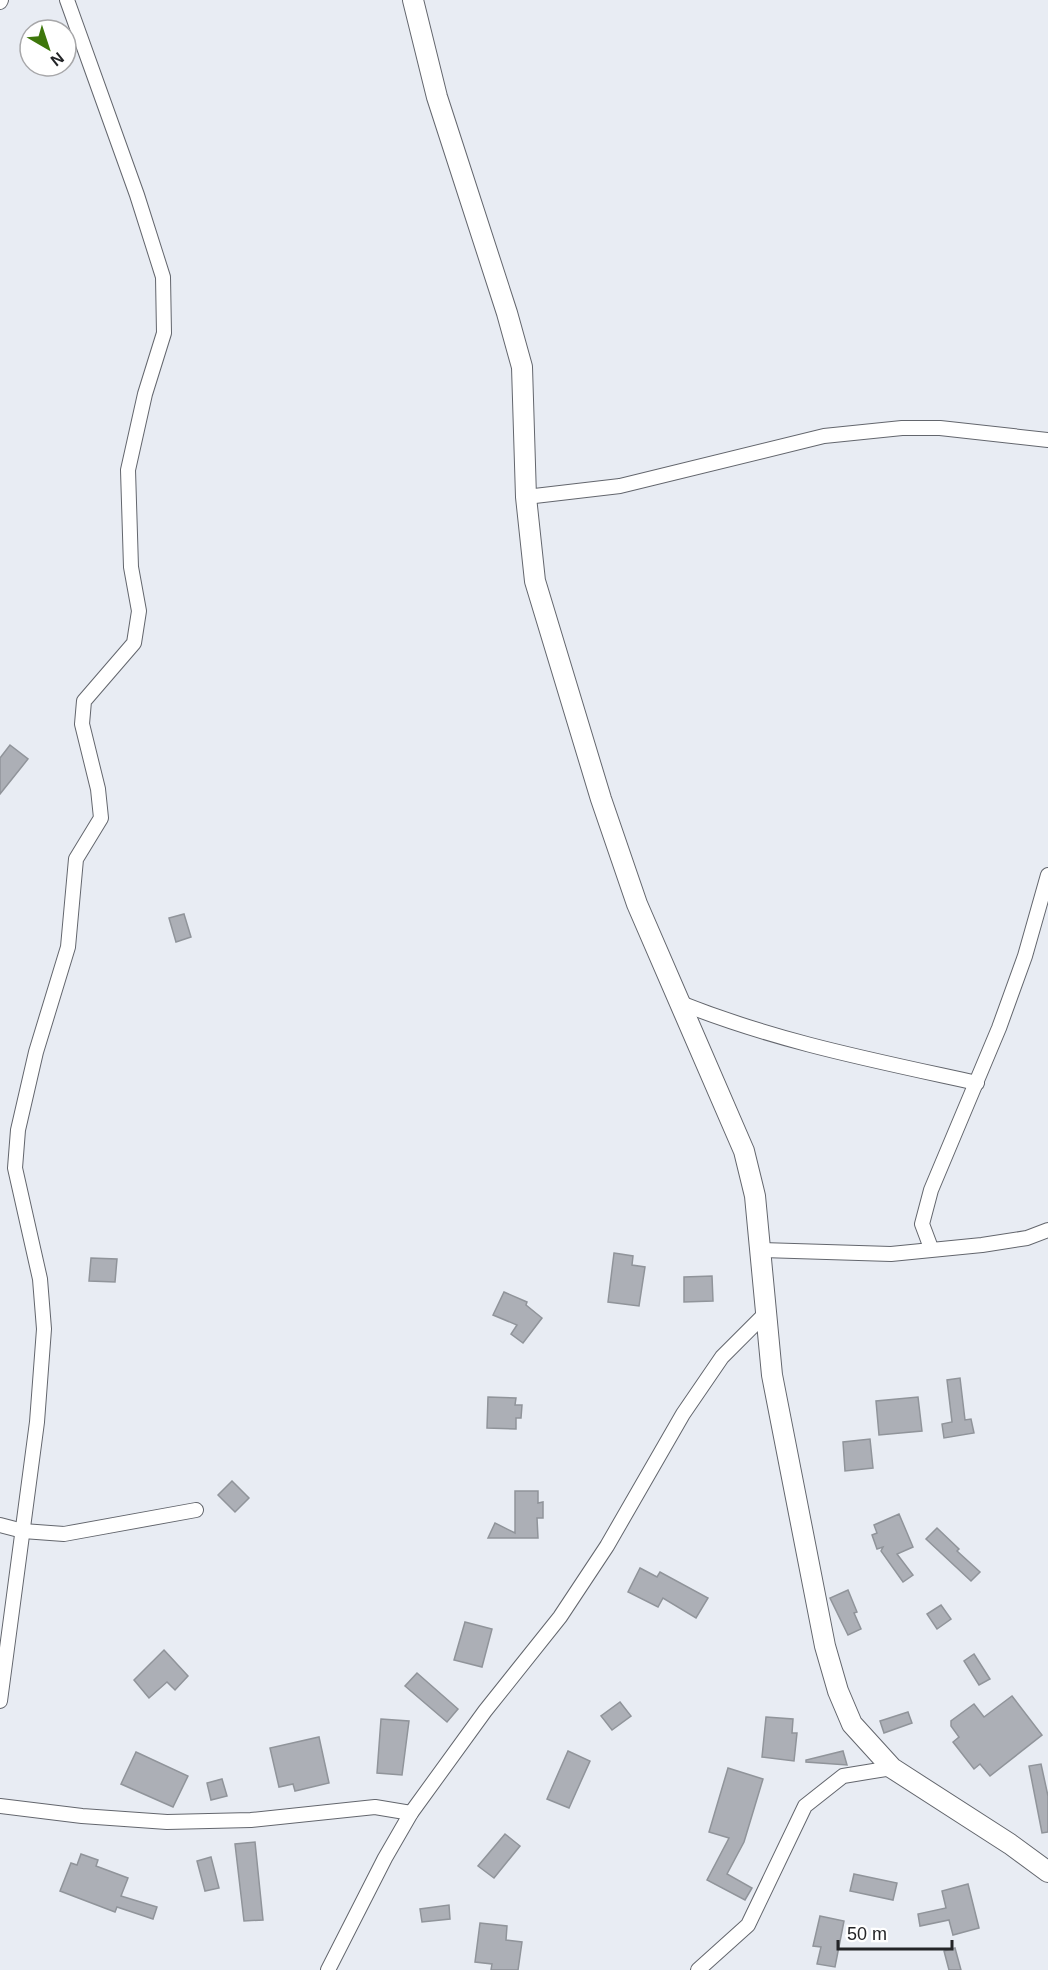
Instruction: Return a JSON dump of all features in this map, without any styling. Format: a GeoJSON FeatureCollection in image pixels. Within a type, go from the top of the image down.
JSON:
{"type":"FeatureCollection","features":[{"type":"Feature","properties":{"kind":"main road"},"geometry":{"type":"LineString","coordinates":[[413,0],[437,97],[471,210],[507,313],[522,367],[526,497],[535,581],[637,904],[744,1150],[755,1196],[772,1375],[825,1646],[838,1691],[852,1724],[892,1768],[1010,1844],[1048,1872]]}},
{"type":"Feature","properties":{"kind":"street"},"geometry":{"type":"LineString","coordinates":[[0,1701],[37,1422],[44,1329],[40,1278],[15,1168],[18,1130],[36,1052],[68,947],[76,859],[101,818],[98,789],[82,724],[84,701],[134,643],[139,611],[130,567],[128,470],[145,394],[164,333],[163,277],[137,195],[68,0]]}},
{"type":"Feature","properties":{"kind":"street"},"geometry":{"type":"LineString","coordinates":[[526,497],[620,486],[824,436],[902,428],[940,428],[1048,440]]}},
{"type":"Feature","properties":{"kind":"street"},"geometry":{"type":"LineString","coordinates":[[931,1248],[922,1224],[931,1190],[976,1083],[1025,956],[1048,875]]}},
{"type":"Feature","properties":{"kind":"street"},"geometry":{"type":"LineString","coordinates":[[678,1002],[786,1040],[976,1083]]}},
{"type":"Feature","properties":{"kind":"street"},"geometry":{"type":"LineString","coordinates":[[759,1250],[891,1254],[1027,1238],[1048,1230]]}},
{"type":"Feature","properties":{"kind":"street"},"geometry":{"type":"LineString","coordinates":[[328,1970],[411,1813],[485,1711],[560,1617],[607,1546],[683,1414],[722,1357],[766,1313]]}},
{"type":"Feature","properties":{"kind":"street"},"geometry":{"type":"LineString","coordinates":[[0,1525],[23,1531],[64,1534],[195,1510]]}},
{"type":"Feature","properties":{"kind":"street"},"geometry":{"type":"LineString","coordinates":[[698,1970],[748,1924],[805,1806],[843,1776],[892,1768]]}},
{"type":"Feature","properties":{"kind":"street"},"geometry":{"type":"LineString","coordinates":[[0,1806],[82,1816],[167,1822],[251,1820],[375,1807],[411,1813]]}},
{"type":"Feature","properties":{"kind":"building"},"geometry":{"type":"Polygon","coordinates":[[[10,745],[28,759],[0,794],[0,758],[10,745]]]}},
{"type":"Feature","properties":{"kind":"building"},"geometry":{"type":"Polygon","coordinates":[[[184,914],[191,937],[176,942],[169,918],[184,914]]]}},
{"type":"Feature","properties":{"kind":"building"},"geometry":{"type":"Polygon","coordinates":[[[614,1253],[633,1256],[632,1265],[645,1267],[639,1306],[608,1302],[614,1253]]]}},
{"type":"Feature","properties":{"kind":"building"},"geometry":{"type":"Polygon","coordinates":[[[91,1258],[117,1259],[115,1282],[89,1281],[91,1258]]]}},
{"type":"Feature","properties":{"kind":"building"},"geometry":{"type":"Polygon","coordinates":[[[712,1276],[713,1301],[684,1302],[684,1277],[712,1276]]]}},
{"type":"Feature","properties":{"kind":"building"},"geometry":{"type":"Polygon","coordinates":[[[504,1292],[527,1302],[526,1305],[542,1318],[523,1343],[511,1334],[517,1325],[493,1315],[504,1292]]]}},
{"type":"Feature","properties":{"kind":"building"},"geometry":{"type":"Polygon","coordinates":[[[960,1378],[965,1420],[971,1419],[974,1433],[944,1438],[942,1424],[952,1422],[947,1380],[960,1378]]]}},
{"type":"Feature","properties":{"kind":"building"},"geometry":{"type":"Polygon","coordinates":[[[488,1397],[516,1398],[515,1405],[522,1405],[521,1418],[516,1418],[516,1429],[487,1428],[488,1397]]]}},
{"type":"Feature","properties":{"kind":"building"},"geometry":{"type":"Polygon","coordinates":[[[918,1397],[922,1431],[879,1435],[876,1401],[918,1397]]]}},
{"type":"Feature","properties":{"kind":"building"},"geometry":{"type":"Polygon","coordinates":[[[870,1439],[873,1468],[845,1471],[843,1442],[870,1439]]]}},
{"type":"Feature","properties":{"kind":"building"},"geometry":{"type":"Polygon","coordinates":[[[232,1481],[249,1498],[235,1512],[218,1495],[232,1481]]]}},
{"type":"Feature","properties":{"kind":"building"},"geometry":{"type":"Polygon","coordinates":[[[515,1491],[538,1491],[538,1503],[543,1502],[543,1518],[537,1518],[538,1538],[488,1538],[495,1523],[515,1533],[515,1491]]]}},
{"type":"Feature","properties":{"kind":"building"},"geometry":{"type":"Polygon","coordinates":[[[899,1514],[913,1547],[897,1554],[913,1575],[903,1582],[881,1551],[883,1547],[877,1549],[872,1535],[877,1533],[874,1525],[899,1514]]]}},
{"type":"Feature","properties":{"kind":"building"},"geometry":{"type":"Polygon","coordinates":[[[937,1528],[980,1572],[971,1581],[926,1539],[937,1528]]]}},
{"type":"Feature","properties":{"kind":"building"},"geometry":{"type":"Polygon","coordinates":[[[640,1568],[657,1577],[660,1572],[708,1598],[696,1618],[663,1598],[658,1607],[628,1592],[640,1568]]]}},
{"type":"Feature","properties":{"kind":"building"},"geometry":{"type":"Polygon","coordinates":[[[848,1590],[861,1629],[848,1635],[830,1598],[848,1590]]]}},
{"type":"Feature","properties":{"kind":"building"},"geometry":{"type":"Polygon","coordinates":[[[941,1605],[951,1619],[937,1629],[927,1614],[941,1605]]]}},
{"type":"Feature","properties":{"kind":"building"},"geometry":{"type":"Polygon","coordinates":[[[465,1622],[492,1629],[482,1667],[454,1660],[465,1622]]]}},
{"type":"Feature","properties":{"kind":"building"},"geometry":{"type":"Polygon","coordinates":[[[164,1650],[188,1676],[175,1690],[167,1682],[149,1698],[134,1680],[164,1650]]]}},
{"type":"Feature","properties":{"kind":"building"},"geometry":{"type":"Polygon","coordinates":[[[974,1654],[990,1679],[979,1685],[964,1661],[974,1654]]]}},
{"type":"Feature","properties":{"kind":"building"},"geometry":{"type":"Polygon","coordinates":[[[417,1673],[458,1709],[447,1722],[405,1686],[417,1673]]]}},
{"type":"Feature","properties":{"kind":"building"},"geometry":{"type":"Polygon","coordinates":[[[1012,1696],[1042,1735],[990,1776],[980,1764],[974,1769],[953,1742],[959,1737],[951,1726],[951,1721],[974,1704],[984,1717],[1012,1696]]]}},
{"type":"Feature","properties":{"kind":"building"},"geometry":{"type":"Polygon","coordinates":[[[620,1702],[631,1716],[612,1730],[601,1716],[620,1702]]]}},
{"type":"Feature","properties":{"kind":"building"},"geometry":{"type":"Polygon","coordinates":[[[908,1712],[912,1723],[884,1733],[880,1721],[908,1712]]]}},
{"type":"Feature","properties":{"kind":"building"},"geometry":{"type":"Polygon","coordinates":[[[766,1717],[793,1719],[792,1733],[797,1733],[794,1761],[762,1757],[766,1717]]]}},
{"type":"Feature","properties":{"kind":"building"},"geometry":{"type":"Polygon","coordinates":[[[381,1719],[409,1721],[402,1775],[377,1773],[381,1719]]]}},
{"type":"Feature","properties":{"kind":"building"},"geometry":{"type":"Polygon","coordinates":[[[319,1737],[329,1783],[295,1791],[293,1784],[279,1787],[270,1748],[319,1737]]]}},
{"type":"Feature","properties":{"kind":"building"},"geometry":{"type":"Polygon","coordinates":[[[568,1751],[590,1761],[569,1808],[547,1799],[568,1751]]]}},
{"type":"Feature","properties":{"kind":"building"},"geometry":{"type":"Polygon","coordinates":[[[843,1751],[847,1765],[806,1762],[806,1760],[843,1751]]]}},
{"type":"Feature","properties":{"kind":"building"},"geometry":{"type":"Polygon","coordinates":[[[136,1752],[188,1776],[173,1807],[121,1784],[136,1752]]]}},
{"type":"Feature","properties":{"kind":"building"},"geometry":{"type":"Polygon","coordinates":[[[1041,1764],[1048,1796],[1048,1832],[1042,1833],[1029,1766],[1041,1764]]]}},
{"type":"Feature","properties":{"kind":"building"},"geometry":{"type":"Polygon","coordinates":[[[728,1768],[763,1779],[744,1842],[727,1874],[752,1888],[745,1900],[707,1880],[729,1838],[709,1832],[728,1768]]]}},
{"type":"Feature","properties":{"kind":"building"},"geometry":{"type":"Polygon","coordinates":[[[222,1779],[227,1796],[211,1800],[207,1783],[222,1779]]]}},
{"type":"Feature","properties":{"kind":"building"},"geometry":{"type":"Polygon","coordinates":[[[505,1834],[520,1846],[494,1878],[478,1866],[505,1834]]]}},
{"type":"Feature","properties":{"kind":"building"},"geometry":{"type":"Polygon","coordinates":[[[255,1842],[263,1920],[244,1921],[235,1844],[255,1842]]]}},
{"type":"Feature","properties":{"kind":"building"},"geometry":{"type":"Polygon","coordinates":[[[81,1854],[98,1860],[96,1866],[128,1878],[121,1896],[157,1907],[153,1919],[117,1907],[115,1912],[60,1891],[71,1863],[77,1865],[81,1854]]]}},
{"type":"Feature","properties":{"kind":"building"},"geometry":{"type":"Polygon","coordinates":[[[211,1857],[219,1888],[205,1891],[197,1861],[211,1857]]]}},
{"type":"Feature","properties":{"kind":"building"},"geometry":{"type":"Polygon","coordinates":[[[854,1874],[897,1883],[893,1900],[850,1891],[854,1874]]]}},
{"type":"Feature","properties":{"kind":"building"},"geometry":{"type":"Polygon","coordinates":[[[968,1884],[979,1928],[953,1935],[949,1920],[920,1926],[918,1914],[946,1908],[942,1891],[968,1884]]]}},
{"type":"Feature","properties":{"kind":"building"},"geometry":{"type":"Polygon","coordinates":[[[449,1905],[450,1919],[422,1922],[420,1909],[449,1905]]]}},
{"type":"Feature","properties":{"kind":"building"},"geometry":{"type":"Polygon","coordinates":[[[820,1916],[844,1921],[835,1967],[817,1964],[821,1947],[813,1946],[820,1916]]]}},
{"type":"Feature","properties":{"kind":"building"},"geometry":{"type":"Polygon","coordinates":[[[480,1923],[507,1926],[506,1940],[522,1942],[518,1970],[491,1970],[492,1964],[475,1962],[480,1923]]]}},
{"type":"Feature","properties":{"kind":"building"},"geometry":{"type":"Polygon","coordinates":[[[955,1948],[961,1970],[949,1970],[944,1951],[955,1948]]]}}]}
